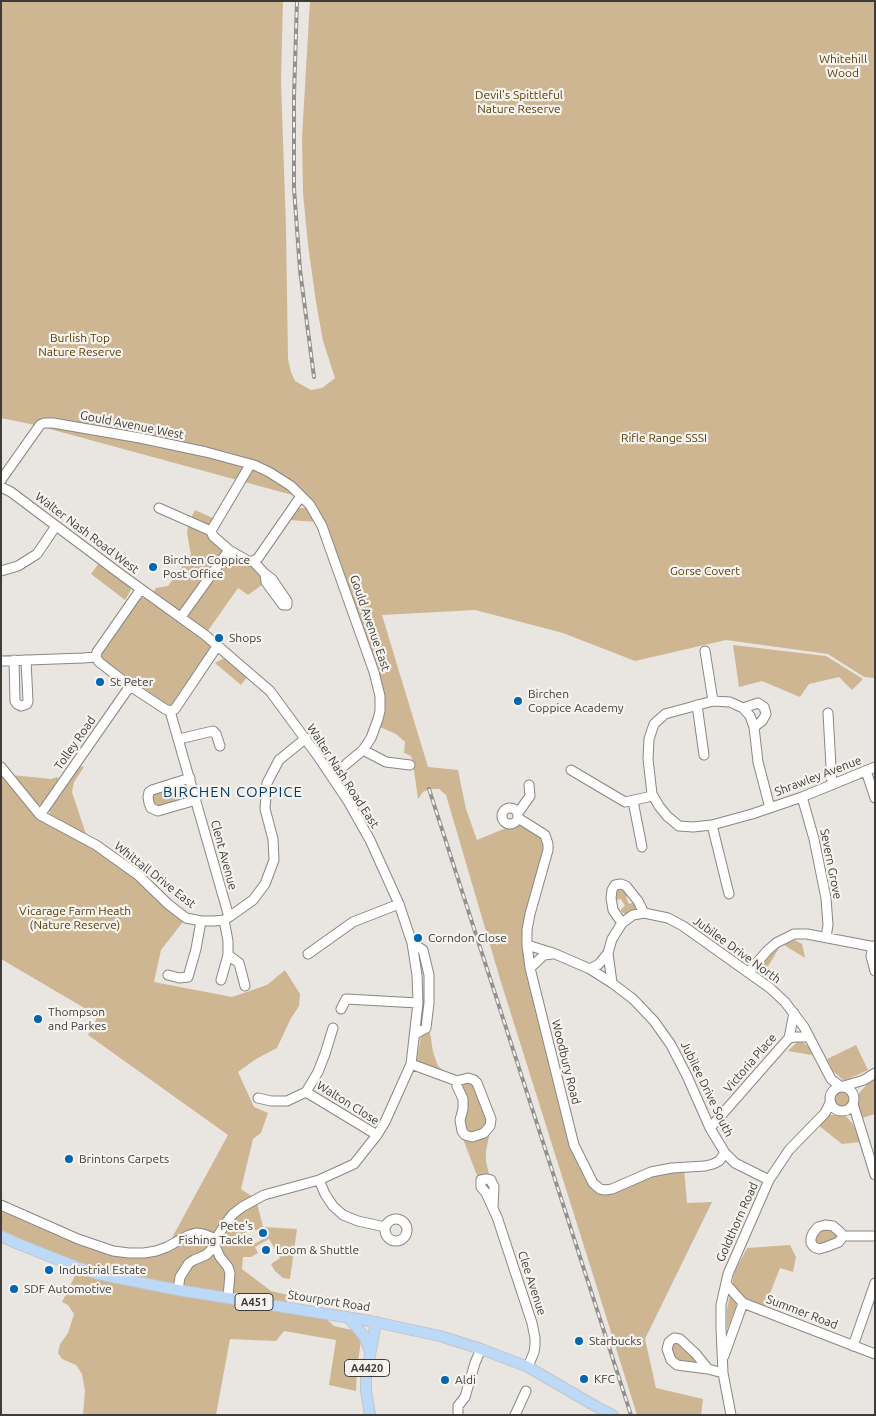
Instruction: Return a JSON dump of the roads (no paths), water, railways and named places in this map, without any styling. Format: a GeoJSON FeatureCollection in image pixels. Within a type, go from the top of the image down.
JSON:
{"type":"FeatureCollection","features":[{"type":"Feature","properties":{"kind":"main road","name":"Stourport Road"},"geometry":{"type":"LineString","coordinates":[[1,1236],[98,1274],[178,1290],[376,1322],[440,1336],[528,1367],[613,1415]]}},
{"type":"Feature","properties":{"kind":"main road"},"geometry":{"type":"LineString","coordinates":[[348,1317],[364,1336],[370,1352]]}},
{"type":"Feature","properties":{"kind":"main road","name":"A4420"},"geometry":{"type":"LineString","coordinates":[[370,1415],[366,1391],[367,1368],[376,1322]]}},
{"type":"Feature","properties":{"kind":"street","name":"Gould Avenue West"},"geometry":{"type":"LineString","coordinates":[[1,480],[36,430],[44,423],[140,438],[206,452],[250,465],[281,479]]}},
{"type":"Feature","properties":{"kind":"street"},"geometry":{"type":"LineString","coordinates":[[211,531],[250,465]]}},
{"type":"Feature","properties":{"kind":"street","name":"Gould Avenue East"},"geometry":{"type":"LineString","coordinates":[[281,479],[310,505],[324,531],[378,684],[380,703],[378,719],[373,733],[363,750],[332,776]]}},
{"type":"Feature","properties":{"kind":"street","name":"Walter Nash Road West"},"geometry":{"type":"LineString","coordinates":[[1,487],[11,492],[181,617]]}},
{"type":"Feature","properties":{"kind":"street"},"geometry":{"type":"LineString","coordinates":[[159,508],[211,531],[213,536],[229,550],[248,561],[253,561],[258,558],[301,496]]}},
{"type":"Feature","properties":{"kind":"street"},"geometry":{"type":"LineString","coordinates":[[1,571],[18,566],[37,554],[56,526]]}},
{"type":"Feature","properties":{"kind":"street"},"geometry":{"type":"LineString","coordinates":[[181,617],[229,550]]}},
{"type":"Feature","properties":{"kind":"street"},"geometry":{"type":"LineString","coordinates":[[253,561],[265,574]]}},
{"type":"Feature","properties":{"kind":"street"},"geometry":{"type":"LineString","coordinates":[[141,589],[97,652],[96,657],[99,662],[130,686],[165,710],[175,708],[218,645]]}},
{"type":"Feature","properties":{"kind":"street","name":"Walter Nash Road East"},"geometry":{"type":"LineString","coordinates":[[178,1290],[180,1277],[184,1269],[194,1260],[206,1255],[216,1243],[225,1224],[233,1214],[264,1196],[319,1180],[354,1164],[385,1122],[411,1064],[418,1003],[417,975],[412,943],[399,904],[370,840],[332,776],[270,691],[218,645],[181,617]]}},
{"type":"Feature","properties":{"kind":"street"},"geometry":{"type":"LineString","coordinates":[[705,652],[713,701]]}},
{"type":"Feature","properties":{"kind":"street"},"geometry":{"type":"LineString","coordinates":[[1,661],[96,657]]}},
{"type":"Feature","properties":{"kind":"street"},"geometry":{"type":"LineString","coordinates":[[14,660],[16,704],[22,706],[27,704],[28,701],[26,660]]}},
{"type":"Feature","properties":{"kind":"street","name":"Tolley Road"},"geometry":{"type":"LineString","coordinates":[[40,815],[130,686]]}},
{"type":"Feature","properties":{"kind":"street"},"geometry":{"type":"LineString","coordinates":[[713,701],[730,702],[743,708],[750,716],[754,727],[758,762],[770,808],[712,825],[693,827],[679,826],[659,806],[652,794],[648,758],[649,739],[654,724],[665,714],[696,705],[713,701]]}},
{"type":"Feature","properties":{"kind":"street"},"geometry":{"type":"LineString","coordinates":[[743,708],[758,703],[764,707],[766,714],[754,727]]}},
{"type":"Feature","properties":{"kind":"street"},"geometry":{"type":"LineString","coordinates":[[696,705],[704,755]]}},
{"type":"Feature","properties":{"kind":"street","name":"Clent Avenue"},"geometry":{"type":"LineString","coordinates":[[170,710],[196,800],[226,919],[228,955]]}},
{"type":"Feature","properties":{"kind":"street"},"geometry":{"type":"LineString","coordinates":[[828,713],[832,785]]}},
{"type":"Feature","properties":{"kind":"street"},"geometry":{"type":"LineString","coordinates":[[179,739],[213,731],[220,746]]}},
{"type":"Feature","properties":{"kind":"street"},"geometry":{"type":"LineString","coordinates":[[226,919],[253,900],[265,884],[274,860],[273,838],[266,809],[267,783],[279,760],[306,738]]}},
{"type":"Feature","properties":{"kind":"street"},"geometry":{"type":"LineString","coordinates":[[363,750],[386,762],[410,765]]}},
{"type":"Feature","properties":{"kind":"street"},"geometry":{"type":"LineString","coordinates":[[1,767],[40,815]]}},
{"type":"Feature","properties":{"kind":"street"},"geometry":{"type":"LineString","coordinates":[[870,769],[875,798]]}},
{"type":"Feature","properties":{"kind":"street","name":"Shrawley Avenue"},"geometry":{"type":"LineString","coordinates":[[770,808],[870,769]]}},
{"type":"Feature","properties":{"kind":"street"},"geometry":{"type":"LineString","coordinates":[[571,770],[625,802],[648,797],[652,794]]}},
{"type":"Feature","properties":{"kind":"street"},"geometry":{"type":"LineString","coordinates":[[190,778],[152,790],[149,792],[149,802],[151,808],[158,811],[196,800]]}},
{"type":"Feature","properties":{"kind":"street","name":"Woodbury Road"},"geometry":{"type":"LineString","coordinates":[[529,785],[530,796],[518,816],[545,835],[548,844],[542,876],[527,930],[530,968],[574,1145],[593,1183],[600,1189],[612,1189],[651,1172],[713,1164],[725,1153]]}},
{"type":"Feature","properties":{"kind":"street","name":"Severn Grove"},"geometry":{"type":"LineString","coordinates":[[802,797],[814,839],[826,898],[828,925],[826,938]]}},
{"type":"Feature","properties":{"kind":"street"},"geometry":{"type":"LineString","coordinates":[[633,801],[642,847]]}},
{"type":"Feature","properties":{"kind":"street","name":"Whittall Drive East"},"geometry":{"type":"LineString","coordinates":[[40,815],[96,845],[138,875],[168,904],[186,918],[201,921],[226,919]]}},
{"type":"Feature","properties":{"kind":"street"},"geometry":{"type":"LineString","coordinates":[[712,825],[729,894]]}},
{"type":"Feature","properties":{"kind":"street"},"geometry":{"type":"LineString","coordinates":[[590,969],[600,964],[608,953],[612,939],[622,923],[633,915],[644,912],[626,886],[621,884],[615,885],[611,898],[613,910],[622,923]]}},
{"type":"Feature","properties":{"kind":"street"},"geometry":{"type":"LineString","coordinates":[[308,954],[353,922],[399,904]]}},
{"type":"Feature","properties":{"kind":"street","name":"Jubilee Drive North"},"geometry":{"type":"LineString","coordinates":[[644,912],[668,918],[683,926],[770,988],[794,1013],[839,1088]]}},
{"type":"Feature","properties":{"kind":"street"},"geometry":{"type":"LineString","coordinates":[[168,975],[180,978],[188,977],[201,921]]}},
{"type":"Feature","properties":{"kind":"street"},"geometry":{"type":"LineString","coordinates":[[750,972],[767,952],[786,937],[794,934],[807,934],[874,947],[871,956],[875,971]]}},
{"type":"Feature","properties":{"kind":"street"},"geometry":{"type":"LineString","coordinates":[[412,943],[423,950],[429,975],[429,1003],[426,1028],[415,1034]]}},
{"type":"Feature","properties":{"kind":"street","name":"Jubilee Drive South"},"geometry":{"type":"LineString","coordinates":[[527,945],[553,953],[590,969],[612,982],[633,999],[654,1021],[671,1045],[710,1128],[725,1153],[736,1163],[769,1180]]}},
{"type":"Feature","properties":{"kind":"street"},"geometry":{"type":"LineString","coordinates":[[530,968],[544,955],[553,953]]}},
{"type":"Feature","properties":{"kind":"street"},"geometry":{"type":"LineString","coordinates":[[608,953],[612,982]]}},
{"type":"Feature","properties":{"kind":"street"},"geometry":{"type":"LineString","coordinates":[[221,980],[228,955],[239,963],[245,986]]}},
{"type":"Feature","properties":{"kind":"street"},"geometry":{"type":"LineString","coordinates":[[341,1009],[346,999],[418,1003]]}},
{"type":"Feature","properties":{"kind":"street","name":"Victoria Place"},"geometry":{"type":"LineString","coordinates":[[710,1128],[789,1038],[794,1013]]}},
{"type":"Feature","properties":{"kind":"street","name":"Walton Close"},"geometry":{"type":"LineString","coordinates":[[258,1098],[271,1101],[287,1101],[306,1092],[318,1072],[333,1028]]}},
{"type":"Feature","properties":{"kind":"street","name":"Victoria Place"},"geometry":{"type":"LineString","coordinates":[[789,1038],[809,1037]]}},
{"type":"Feature","properties":{"kind":"street"},"geometry":{"type":"LineString","coordinates":[[411,1064],[457,1081],[468,1078],[474,1080],[477,1083],[491,1119],[490,1126],[484,1133],[472,1136],[465,1135],[462,1131],[460,1120],[463,1099],[457,1086],[457,1081]]}},
{"type":"Feature","properties":{"kind":"street"},"geometry":{"type":"LineString","coordinates":[[859,1124],[844,1111],[834,1109],[830,1103],[829,1096],[839,1088],[864,1080],[875,1073]]}},
{"type":"Feature","properties":{"kind":"street"},"geometry":{"type":"LineString","coordinates":[[825,1113],[844,1111],[851,1107],[864,1080]]}},
{"type":"Feature","properties":{"kind":"street"},"geometry":{"type":"LineString","coordinates":[[839,1088],[850,1090],[875,1175]]}},
{"type":"Feature","properties":{"kind":"street","name":"Walton Close"},"geometry":{"type":"LineString","coordinates":[[306,1092],[377,1135]]}},
{"type":"Feature","properties":{"kind":"street","name":"Goldthorn Road"},"geometry":{"type":"LineString","coordinates":[[731,1415],[722,1361],[721,1306],[728,1274],[769,1180],[789,1150],[825,1113],[830,1103]]}},
{"type":"Feature","properties":{"kind":"street"},"geometry":{"type":"LineString","coordinates":[[319,1180],[333,1206],[343,1215],[358,1221],[385,1227]]}},
{"type":"Feature","properties":{"kind":"street"},"geometry":{"type":"LineString","coordinates":[[1,1205],[78,1239],[113,1251],[129,1253],[156,1251],[189,1235],[204,1234],[216,1243],[230,1273],[228,1298]]}},
{"type":"Feature","properties":{"kind":"street","name":"Clee Avenue"},"geometry":{"type":"LineString","coordinates":[[493,1208],[532,1323],[535,1345],[528,1367]]}},
{"type":"Feature","properties":{"kind":"street"},"geometry":{"type":"LineString","coordinates":[[844,1236],[875,1236]]}},
{"type":"Feature","properties":{"kind":"street"},"geometry":{"type":"LineString","coordinates":[[200,1258],[224,1262]]}},
{"type":"Feature","properties":{"kind":"street","name":"Summer Road"},"geometry":{"type":"LineString","coordinates":[[726,1284],[743,1303],[875,1354]]}},
{"type":"Feature","properties":{"kind":"street"},"geometry":{"type":"LineString","coordinates":[[853,1346],[875,1284]]}},
{"type":"Feature","properties":{"kind":"street","name":"Goldthorn Road"},"geometry":{"type":"LineString","coordinates":[[722,1361],[743,1303]]}},
{"type":"Feature","properties":{"kind":"street"},"geometry":{"type":"LineString","coordinates":[[708,1369],[680,1338],[674,1338],[669,1342],[667,1350],[670,1360],[677,1365],[723,1373]]}},
{"type":"Feature","properties":{"kind":"street"},"geometry":{"type":"LineString","coordinates":[[458,1415],[458,1406],[466,1397],[481,1349]]}},
{"type":"Feature","properties":{"kind":"street"},"geometry":{"type":"LineString","coordinates":[[515,1415],[526,1391]]}},
{"type":"Feature","properties":{"kind":"railway"},"geometry":{"type":"LineString","coordinates":[[297,1],[294,188],[300,270],[314,377]]}},
{"type":"Feature","properties":{"kind":"railway"},"geometry":{"type":"LineString","coordinates":[[429,789],[631,1415]]}},
{"type":"Feature","properties":{"kind":"place","name":"Birchen Coppice Post Office"},"geometry":{"type":"Point","coordinates":[153,567]}},
{"type":"Feature","properties":{"kind":"place","name":"Shops"},"geometry":{"type":"Point","coordinates":[219,638]}},
{"type":"Feature","properties":{"kind":"place","name":"St Peter"},"geometry":{"type":"Point","coordinates":[100,682]}},
{"type":"Feature","properties":{"kind":"place","name":"Birchen Coppice Academy"},"geometry":{"type":"Point","coordinates":[518,701]}},
{"type":"Feature","properties":{"kind":"place","name":"Corndon Close"},"geometry":{"type":"Point","coordinates":[418,938]}},
{"type":"Feature","properties":{"kind":"place","name":"Thompson and Parkes"},"geometry":{"type":"Point","coordinates":[38,1019]}},
{"type":"Feature","properties":{"kind":"place","name":"Brintons Carpets"},"geometry":{"type":"Point","coordinates":[69,1159]}},
{"type":"Feature","properties":{"kind":"place","name":"Pete's Fishing Tackle"},"geometry":{"type":"Point","coordinates":[263,1233]}},
{"type":"Feature","properties":{"kind":"place","name":"Loom & Shuttle"},"geometry":{"type":"Point","coordinates":[266,1250]}},
{"type":"Feature","properties":{"kind":"place","name":"Industrial Estate"},"geometry":{"type":"Point","coordinates":[49,1270]}},
{"type":"Feature","properties":{"kind":"place","name":"SDF Automotive"},"geometry":{"type":"Point","coordinates":[14,1289]}},
{"type":"Feature","properties":{"kind":"place","name":"Starbucks"},"geometry":{"type":"Point","coordinates":[579,1341]}},
{"type":"Feature","properties":{"kind":"place","name":"KFC"},"geometry":{"type":"Point","coordinates":[584,1379]}},
{"type":"Feature","properties":{"kind":"place","name":"Aldi"},"geometry":{"type":"Point","coordinates":[445,1380]}},
{"type":"Feature","properties":{"kind":"district","name":"BIRCHEN COPPICE"},"geometry":{"type":"Point","coordinates":[233,792]}},
{"type":"Feature","properties":{"kind":"park label","name":"Whitehill Wood"},"geometry":{"type":"Point","coordinates":[843,66]}},
{"type":"Feature","properties":{"kind":"park label","name":"Devil's Spittleful Nature Reserve"},"geometry":{"type":"Point","coordinates":[519,102]}},
{"type":"Feature","properties":{"kind":"park label","name":"Burlish Top Nature Reserve"},"geometry":{"type":"Point","coordinates":[80,345]}},
{"type":"Feature","properties":{"kind":"park label","name":"Rifle Range SSSI"},"geometry":{"type":"Point","coordinates":[664,438]}},
{"type":"Feature","properties":{"kind":"park label","name":"Gorse Covert"},"geometry":{"type":"Point","coordinates":[705,571]}},
{"type":"Feature","properties":{"kind":"park label","name":"Vicarage Farm Heath (Nature Reserve)"},"geometry":{"type":"Point","coordinates":[75,918]}}]}
